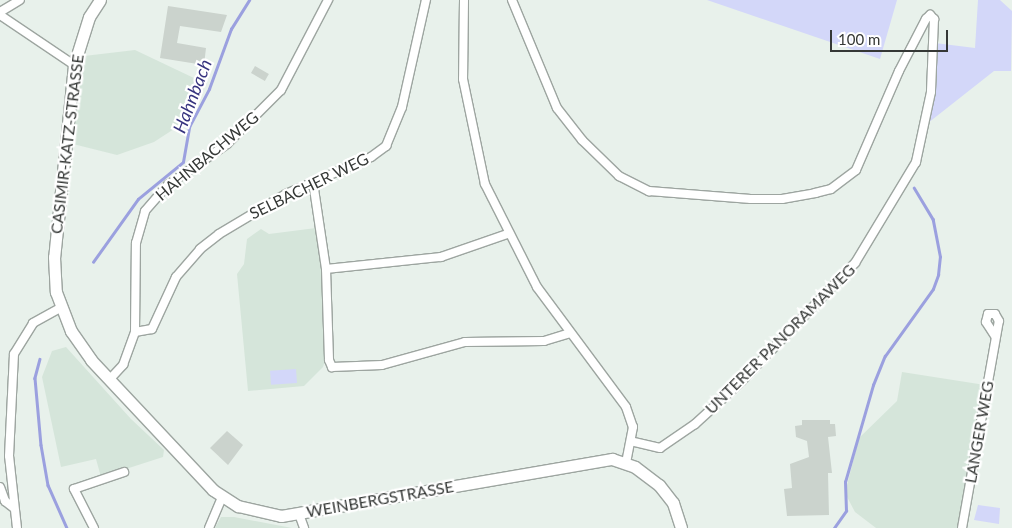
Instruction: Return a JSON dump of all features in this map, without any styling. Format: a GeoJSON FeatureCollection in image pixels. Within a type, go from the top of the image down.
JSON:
{"type":"FeatureCollection","features":[{"type":"Feature","properties":{"kind":"street"},"geometry":{"type":"LineString","coordinates":[[20,0],[0,14],[74,65]]}},
{"type":"Feature","properties":{"kind":"street","name":"CASIMIR-KATZ-STRASSE"},"geometry":{"type":"LineString","coordinates":[[53,263],[74,65],[89,17],[100,0]]}},
{"type":"Feature","properties":{"kind":"street","name":"HAHNBACHWEG"},"geometry":{"type":"LineString","coordinates":[[109,380],[123,365],[134,332],[136,243],[145,211],[168,185],[227,144],[282,90],[328,0]]}},
{"type":"Feature","properties":{"kind":"street","name":"SELBACHER WEG"},"geometry":{"type":"LineString","coordinates":[[134,332],[152,329],[176,277],[200,248],[261,208],[386,146],[402,107],[426,0]]}},
{"type":"Feature","properties":{"kind":"street"},"geometry":{"type":"LineString","coordinates":[[464,0],[460,47],[467,105],[485,184],[507,234],[537,287],[626,407],[633,427],[634,442],[626,462],[659,485],[672,503],[681,528]]}},
{"type":"Feature","properties":{"kind":"street","name":"UNTERER PANORAMAWEG"},"geometry":{"type":"LineString","coordinates":[[512,0],[558,108],[582,140],[619,176],[638,188],[656,193],[751,199],[782,199],[831,189],[856,170],[899,70],[926,19],[930,15],[934,18],[931,92],[916,162],[855,263],[742,380],[695,424],[660,448],[634,442]]}},
{"type":"Feature","properties":{"kind":"street"},"geometry":{"type":"LineString","coordinates":[[312,182],[326,270],[329,360],[332,367],[382,365],[465,342],[544,341],[570,333]]}},
{"type":"Feature","properties":{"kind":"street"},"geometry":{"type":"LineString","coordinates":[[326,270],[441,257],[507,234]]}},
{"type":"Feature","properties":{"kind":"street","name":"WEINBERGSTRASSE"},"geometry":{"type":"LineString","coordinates":[[53,263],[60,308],[81,347],[109,380],[222,498],[264,514],[300,514],[599,460],[626,462]]}},
{"type":"Feature","properties":{"kind":"street"},"geometry":{"type":"LineString","coordinates":[[17,528],[9,456],[14,354],[33,323],[60,308]]}},
{"type":"Feature","properties":{"kind":"street","name":"LANGER WEG"},"geometry":{"type":"LineString","coordinates":[[962,528],[995,336]]}},
{"type":"Feature","properties":{"kind":"street"},"geometry":{"type":"LineString","coordinates":[[94,528],[74,489],[124,472]]}},
{"type":"Feature","properties":{"kind":"street"},"geometry":{"type":"LineString","coordinates":[[0,488],[5,501],[14,508]]}},
{"type":"Feature","properties":{"kind":"street"},"geometry":{"type":"LineString","coordinates":[[209,528],[222,498]]}},
{"type":"Feature","properties":{"kind":"street"},"geometry":{"type":"LineString","coordinates":[[300,514],[304,528]]}},
{"type":"Feature","properties":{"kind":"shaded area"},"geometry":{"type":"Polygon","coordinates":[[[707,0],[897,0],[880,59],[707,0]]]}},
{"type":"Feature","properties":{"kind":"shaded area"},"geometry":{"type":"Polygon","coordinates":[[[978,0],[1000,0],[1012,11],[1011,71],[994,71],[928,123],[935,43],[975,48],[978,0]]]}},
{"type":"Feature","properties":{"kind":"shaded area"},"geometry":{"type":"Polygon","coordinates":[[[135,50],[196,79],[194,116],[154,142],[117,155],[73,144],[79,61],[84,56],[135,50]]]}},
{"type":"Feature","properties":{"kind":"shaded area"},"geometry":{"type":"Polygon","coordinates":[[[316,228],[323,268],[326,357],[323,367],[304,386],[248,391],[237,274],[244,264],[247,239],[261,229],[269,234],[316,228]]]}},
{"type":"Feature","properties":{"kind":"shaded area"},"geometry":{"type":"Polygon","coordinates":[[[66,347],[131,419],[164,450],[163,457],[101,477],[96,459],[61,467],[42,377],[52,351],[66,347]]]}},
{"type":"Feature","properties":{"kind":"shaded area"},"geometry":{"type":"Polygon","coordinates":[[[296,369],[297,383],[271,385],[270,371],[296,369]]]}},
{"type":"Feature","properties":{"kind":"shaded area"},"geometry":{"type":"Polygon","coordinates":[[[902,372],[985,385],[961,528],[876,528],[855,512],[845,493],[859,438],[897,401],[902,372]]]}},
{"type":"Feature","properties":{"kind":"shaded area"},"geometry":{"type":"Polygon","coordinates":[[[978,505],[1000,508],[999,524],[974,520],[978,505]]]}},
{"type":"Feature","properties":{"kind":"shaded area"},"geometry":{"type":"Polygon","coordinates":[[[221,517],[234,517],[292,528],[215,528],[221,517]]]}},
{"type":"Feature","properties":{"kind":"building"},"geometry":{"type":"Polygon","coordinates":[[[168,6],[227,15],[221,32],[180,26],[177,43],[206,48],[204,65],[160,58],[168,6]]]}},
{"type":"Feature","properties":{"kind":"building"},"geometry":{"type":"Polygon","coordinates":[[[255,66],[269,74],[265,81],[251,73],[255,66]]]}},
{"type":"Feature","properties":{"kind":"building"},"geometry":{"type":"Polygon","coordinates":[[[802,420],[830,420],[830,424],[835,424],[836,436],[828,437],[832,473],[828,473],[829,515],[787,516],[784,489],[792,488],[790,464],[809,457],[807,441],[796,437],[795,426],[802,425],[802,420]]]}},
{"type":"Feature","properties":{"kind":"building"},"geometry":{"type":"Polygon","coordinates":[[[227,431],[243,445],[228,465],[210,448],[227,431]]]}},
{"type":"Feature","properties":{"kind":"waterway","name":"Hahnbach"},"geometry":{"type":"LineString","coordinates":[[93,262],[138,199],[183,162],[189,127],[209,89],[231,29],[249,0]]}},
{"type":"Feature","properties":{"kind":"waterway"},"geometry":{"type":"LineString","coordinates":[[834,528],[846,511],[845,482],[873,385],[885,356],[933,289],[938,275],[940,257],[933,220],[914,188]]}},
{"type":"Feature","properties":{"kind":"waterway","name":"Hahnbach"},"geometry":{"type":"LineString","coordinates":[[40,359],[35,378],[41,445],[48,485],[67,528]]}}]}
